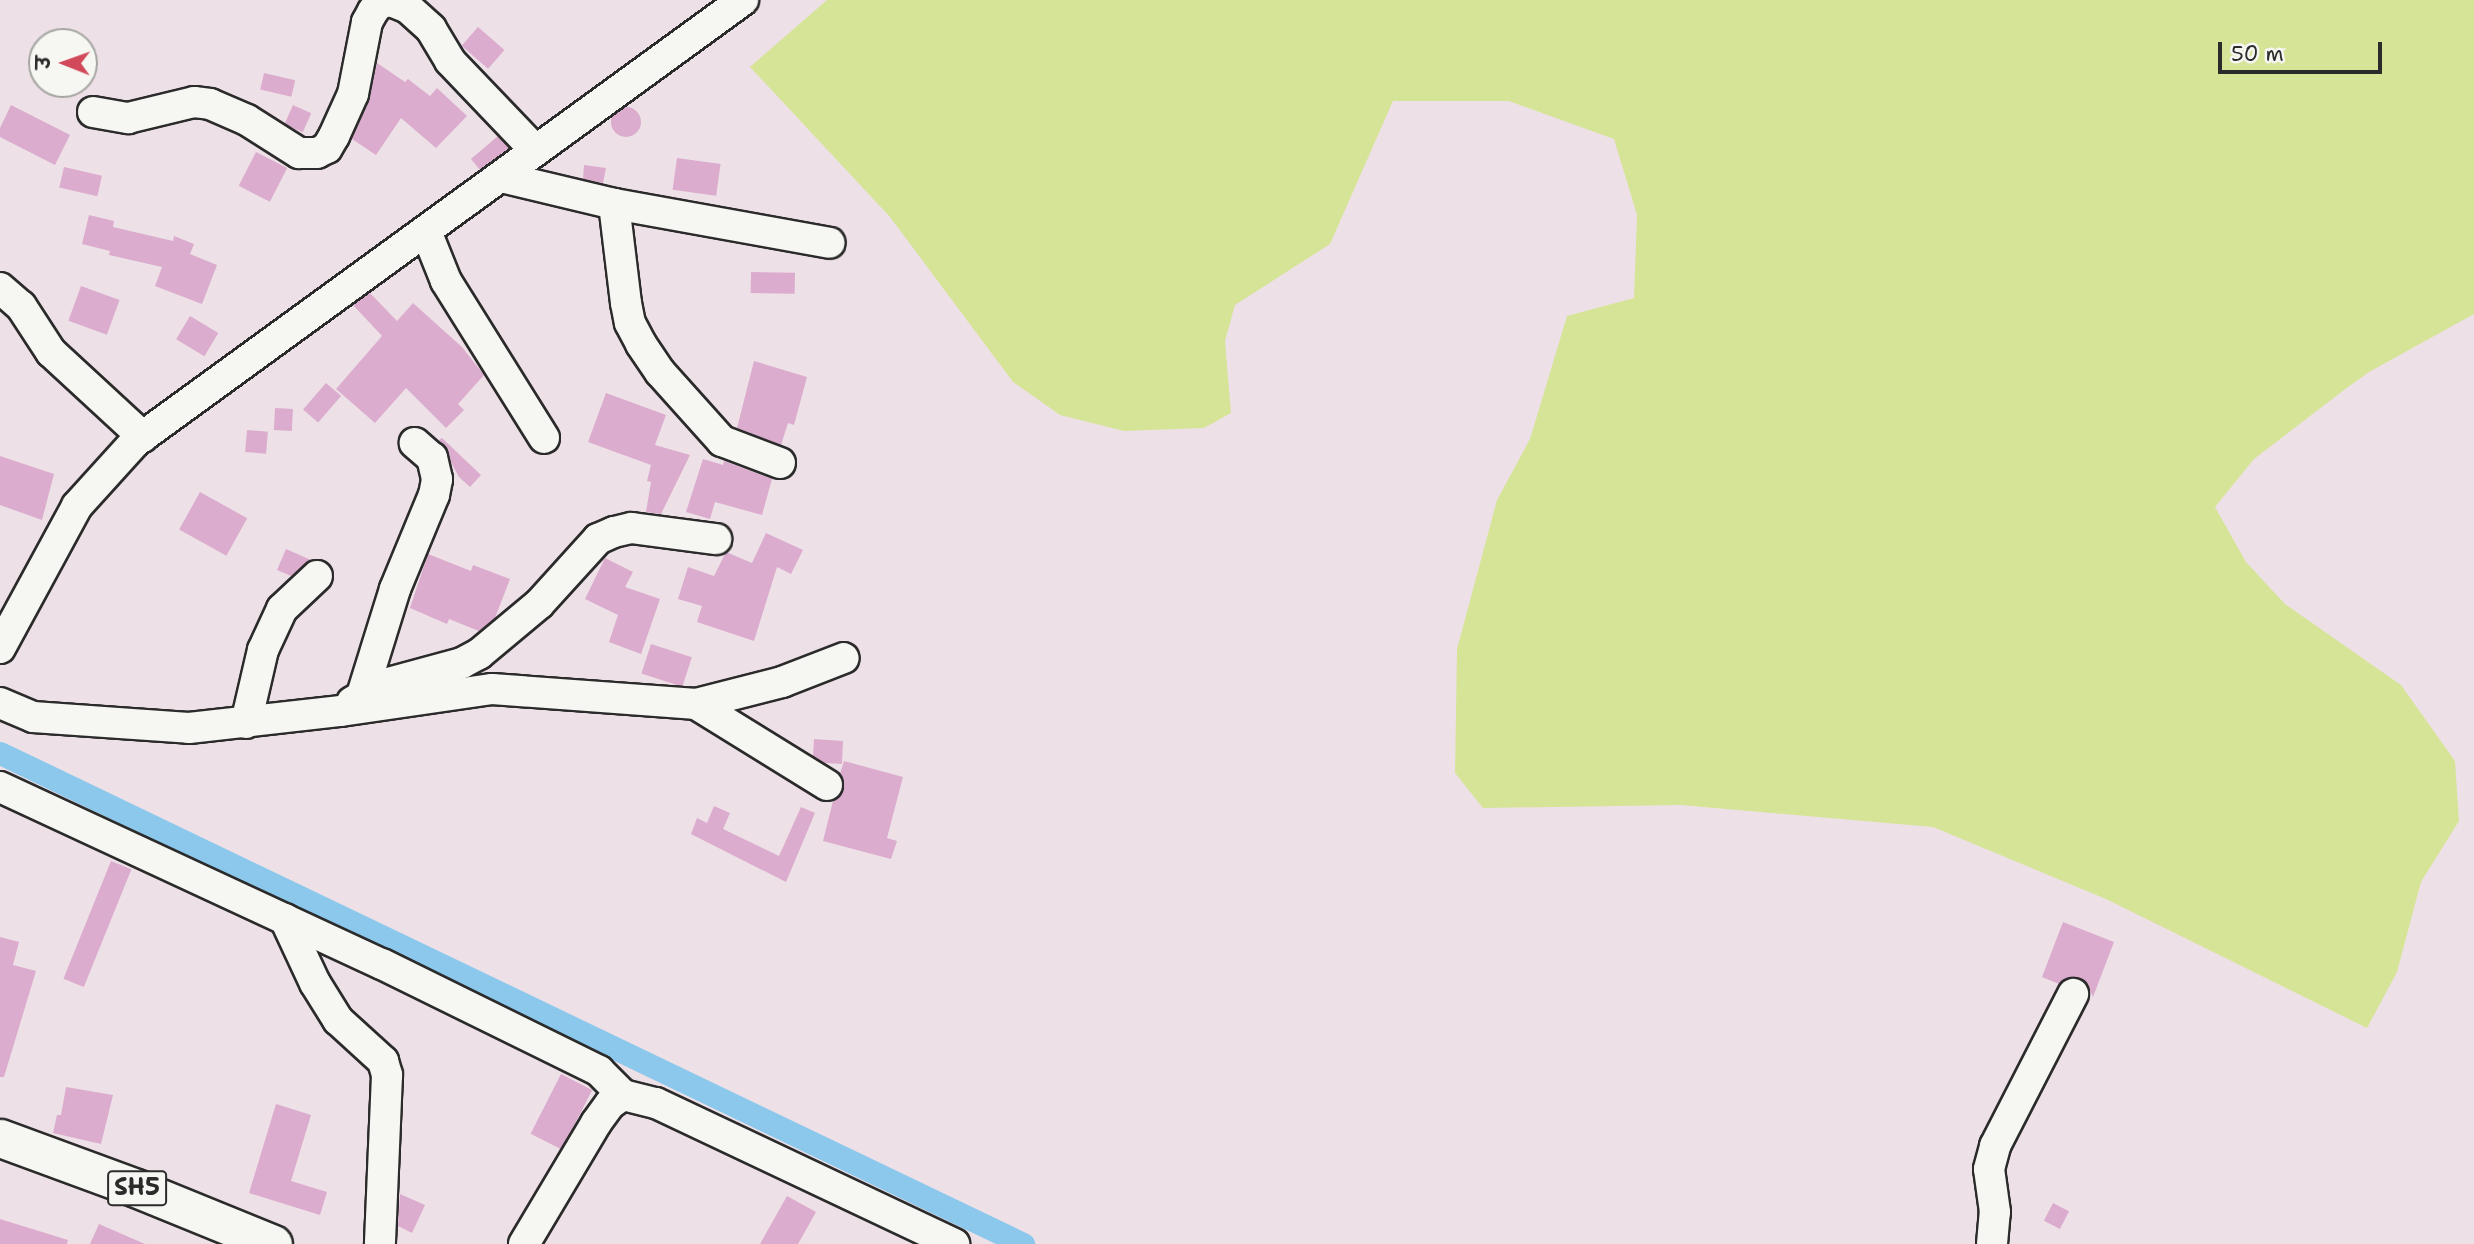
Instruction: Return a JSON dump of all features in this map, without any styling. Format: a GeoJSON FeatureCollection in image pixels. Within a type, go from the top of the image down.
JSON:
{"type":"FeatureCollection","features":[{"type":"Feature","properties":{"kind":"main road","name":"SH5"},"geometry":{"type":"LineString","coordinates":[[0,1139],[136,1188],[273,1244]]}},
{"type":"Feature","properties":{"kind":"street"},"geometry":{"type":"LineString","coordinates":[[0,648],[77,506],[107,469],[143,437],[743,0]]}},
{"type":"Feature","properties":{"kind":"street"},"geometry":{"type":"LineString","coordinates":[[93,112],[128,118],[194,102],[211,104],[247,120],[299,153],[317,153],[327,148],[353,94],[368,22],[373,11],[380,3],[391,1],[408,8],[431,29],[450,61],[536,151]]}},
{"type":"Feature","properties":{"kind":"street"},"geometry":{"type":"LineString","coordinates":[[501,177],[614,204],[830,243]]}},
{"type":"Feature","properties":{"kind":"street"},"geometry":{"type":"LineString","coordinates":[[614,204],[626,303],[641,344],[660,372],[722,441],[780,463]]}},
{"type":"Feature","properties":{"kind":"street"},"geometry":{"type":"LineString","coordinates":[[426,232],[446,281],[464,313],[544,438]]}},
{"type":"Feature","properties":{"kind":"street"},"geometry":{"type":"LineString","coordinates":[[0,288],[21,306],[51,352],[143,437]]}},
{"type":"Feature","properties":{"kind":"street"},"geometry":{"type":"LineString","coordinates":[[351,703],[435,495],[437,479],[432,458],[415,443]]}},
{"type":"Feature","properties":{"kind":"street"},"geometry":{"type":"LineString","coordinates":[[351,703],[381,685],[462,663],[479,654],[539,604],[598,539],[632,528],[716,539]]}},
{"type":"Feature","properties":{"kind":"street"},"geometry":{"type":"LineString","coordinates":[[246,723],[263,650],[282,609],[317,576]]}},
{"type":"Feature","properties":{"kind":"street"},"geometry":{"type":"LineString","coordinates":[[0,703],[33,717],[189,728],[246,723],[351,703],[492,689],[696,704],[782,681],[845,658]]}},
{"type":"Feature","properties":{"kind":"street"},"geometry":{"type":"LineString","coordinates":[[696,704],[827,785]]}},
{"type":"Feature","properties":{"kind":"street"},"geometry":{"type":"LineString","coordinates":[[0,787],[285,919],[599,1071],[623,1095],[656,1103],[954,1244]]}},
{"type":"Feature","properties":{"kind":"street"},"geometry":{"type":"LineString","coordinates":[[285,919],[315,983],[338,1020],[383,1061],[387,1075],[380,1244]]}},
{"type":"Feature","properties":{"kind":"street"},"geometry":{"type":"LineString","coordinates":[[1992,1244],[1995,1221],[1989,1169],[1995,1146],[2073,994]]}},
{"type":"Feature","properties":{"kind":"street"},"geometry":{"type":"LineString","coordinates":[[524,1244],[596,1123],[610,1104],[623,1095]]}},
{"type":"Feature","properties":{"kind":"green space"},"geometry":{"type":"Polygon","coordinates":[[[827,0],[2474,0],[2474,314],[2369,372],[2344,390],[2254,459],[2215,507],[2246,562],[2285,604],[2401,685],[2455,761],[2459,821],[2421,882],[2397,972],[2367,1028],[2106,899],[1933,827],[1681,805],[1483,808],[1455,773],[1457,649],[1497,500],[1530,439],[1567,316],[1634,298],[1637,215],[1614,139],[1509,101],[1393,101],[1330,244],[1235,305],[1225,341],[1231,413],[1204,428],[1124,431],[1060,415],[1013,382],[890,217],[750,67],[827,0]]]}},
{"type":"Feature","properties":{"kind":"building"},"geometry":{"type":"Polygon","coordinates":[[[478,27],[504,50],[488,69],[462,46],[478,27]]]}},
{"type":"Feature","properties":{"kind":"building"},"geometry":{"type":"Polygon","coordinates":[[[377,63],[405,82],[408,79],[430,96],[437,88],[467,116],[436,148],[401,118],[376,155],[352,139],[369,101],[377,63]]]}},
{"type":"Feature","properties":{"kind":"building"},"geometry":{"type":"Polygon","coordinates":[[[264,73],[295,80],[291,97],[260,90],[264,73]]]}},
{"type":"Feature","properties":{"kind":"building"},"geometry":{"type":"Polygon","coordinates":[[[11,105],[70,135],[55,165],[0,137],[0,128],[11,105]]]}},
{"type":"Feature","properties":{"kind":"building"},"geometry":{"type":"Polygon","coordinates":[[[293,105],[311,113],[303,132],[284,124],[293,105]]]}},
{"type":"Feature","properties":{"kind":"building"},"geometry":{"type":"Polygon","coordinates":[[[626,107],[636,112],[641,122],[636,132],[626,137],[616,132],[611,122],[616,112],[626,107]]]}},
{"type":"Feature","properties":{"kind":"building"},"geometry":{"type":"Polygon","coordinates":[[[498,136],[509,148],[480,170],[471,159],[498,136]]]}},
{"type":"Feature","properties":{"kind":"building"},"geometry":{"type":"Polygon","coordinates":[[[256,152],[287,168],[270,202],[239,186],[256,152]]]}},
{"type":"Feature","properties":{"kind":"building"},"geometry":{"type":"Polygon","coordinates":[[[677,158],[721,164],[716,196],[673,190],[677,158]]]}},
{"type":"Feature","properties":{"kind":"building"},"geometry":{"type":"Polygon","coordinates":[[[584,165],[606,168],[603,183],[583,179],[584,165]]]}},
{"type":"Feature","properties":{"kind":"building"},"geometry":{"type":"Polygon","coordinates":[[[64,167],[102,176],[97,196],[59,187],[64,167]]]}},
{"type":"Feature","properties":{"kind":"building"},"geometry":{"type":"Polygon","coordinates":[[[89,215],[114,221],[113,227],[173,241],[174,236],[194,244],[190,254],[217,265],[202,304],[155,286],[162,267],[109,255],[110,251],[82,244],[89,215]]]}},
{"type":"Feature","properties":{"kind":"building"},"geometry":{"type":"Polygon","coordinates":[[[751,272],[795,273],[795,294],[751,293],[751,272]]]}},
{"type":"Feature","properties":{"kind":"building"},"geometry":{"type":"Polygon","coordinates":[[[81,286],[120,300],[107,335],[68,321],[81,286]]]}},
{"type":"Feature","properties":{"kind":"building"},"geometry":{"type":"Polygon","coordinates":[[[370,293],[397,321],[413,303],[462,347],[484,375],[458,404],[464,410],[446,428],[406,388],[375,423],[336,389],[382,336],[353,305],[370,293]]]}},
{"type":"Feature","properties":{"kind":"building"},"geometry":{"type":"Polygon","coordinates":[[[190,316],[218,333],[204,356],[176,339],[190,316]]]}},
{"type":"Feature","properties":{"kind":"building"},"geometry":{"type":"Polygon","coordinates":[[[754,361],[807,377],[794,425],[788,423],[781,445],[737,428],[754,361]]]}},
{"type":"Feature","properties":{"kind":"building"},"geometry":{"type":"Polygon","coordinates":[[[326,383],[341,396],[318,423],[303,409],[326,383]]]}},
{"type":"Feature","properties":{"kind":"building"},"geometry":{"type":"Polygon","coordinates":[[[606,393],[666,415],[655,445],[690,455],[661,514],[646,512],[651,482],[647,481],[651,465],[588,442],[606,393]]]}},
{"type":"Feature","properties":{"kind":"building"},"geometry":{"type":"Polygon","coordinates":[[[275,408],[293,409],[292,431],[274,430],[275,408]]]}},
{"type":"Feature","properties":{"kind":"building"},"geometry":{"type":"Polygon","coordinates":[[[247,430],[268,432],[266,454],[245,452],[247,430]]]}},
{"type":"Feature","properties":{"kind":"building"},"geometry":{"type":"Polygon","coordinates":[[[442,438],[481,475],[470,487],[459,477],[439,440],[442,438]]]}},
{"type":"Feature","properties":{"kind":"building"},"geometry":{"type":"Polygon","coordinates":[[[0,456],[54,474],[42,520],[0,505],[0,456]]]}},
{"type":"Feature","properties":{"kind":"building"},"geometry":{"type":"Polygon","coordinates":[[[703,459],[723,465],[724,461],[772,479],[762,515],[715,502],[710,519],[686,512],[703,459]]]}},
{"type":"Feature","properties":{"kind":"building"},"geometry":{"type":"Polygon","coordinates":[[[200,492],[247,518],[226,556],[179,530],[200,492]]]}},
{"type":"Feature","properties":{"kind":"building"},"geometry":{"type":"Polygon","coordinates":[[[766,533],[803,550],[791,574],[777,567],[754,641],[697,622],[702,606],[678,599],[688,567],[714,576],[726,552],[752,563],[766,533]]]}},
{"type":"Feature","properties":{"kind":"building"},"geometry":{"type":"Polygon","coordinates":[[[286,549],[311,560],[291,576],[277,570],[286,549]]]}},
{"type":"Feature","properties":{"kind":"building"},"geometry":{"type":"Polygon","coordinates":[[[428,554],[471,571],[473,565],[510,579],[495,618],[479,631],[449,619],[447,624],[410,608],[428,554]]]}},
{"type":"Feature","properties":{"kind":"building"},"geometry":{"type":"Polygon","coordinates":[[[605,558],[633,572],[625,587],[660,599],[641,654],[609,642],[618,615],[585,599],[605,558]]]}},
{"type":"Feature","properties":{"kind":"building"},"geometry":{"type":"Polygon","coordinates":[[[651,644],[692,657],[682,687],[641,673],[651,644]]]}},
{"type":"Feature","properties":{"kind":"building"},"geometry":{"type":"Polygon","coordinates":[[[814,739],[843,741],[842,764],[825,763],[813,756],[814,739]]]}},
{"type":"Feature","properties":{"kind":"building"},"geometry":{"type":"Polygon","coordinates":[[[844,761],[903,777],[887,838],[897,841],[891,859],[823,841],[833,801],[841,795],[844,786],[840,774],[844,761]]]}},
{"type":"Feature","properties":{"kind":"building"},"geometry":{"type":"Polygon","coordinates":[[[714,806],[730,813],[723,829],[779,856],[801,807],[815,813],[786,882],[691,834],[697,818],[707,823],[714,806]]]}},
{"type":"Feature","properties":{"kind":"building"},"geometry":{"type":"Polygon","coordinates":[[[111,861],[131,869],[84,987],[63,979],[111,861]]]}},
{"type":"Feature","properties":{"kind":"building"},"geometry":{"type":"Polygon","coordinates":[[[2063,922],[2114,942],[2093,997],[2087,984],[2080,978],[2071,977],[2059,984],[2042,977],[2063,922]]]}},
{"type":"Feature","properties":{"kind":"building"},"geometry":{"type":"Polygon","coordinates":[[[0,937],[19,942],[13,965],[36,971],[4,1077],[0,1077],[0,937]]]}},
{"type":"Feature","properties":{"kind":"building"},"geometry":{"type":"Polygon","coordinates":[[[561,1074],[592,1090],[562,1150],[531,1134],[561,1074]]]}},
{"type":"Feature","properties":{"kind":"building"},"geometry":{"type":"Polygon","coordinates":[[[66,1087],[113,1095],[101,1144],[53,1133],[57,1115],[61,1115],[66,1087]]]}},
{"type":"Feature","properties":{"kind":"building"},"geometry":{"type":"Polygon","coordinates":[[[276,1104],[311,1115],[291,1181],[327,1192],[320,1215],[249,1193],[276,1104]]]}},
{"type":"Feature","properties":{"kind":"building"},"geometry":{"type":"Polygon","coordinates":[[[400,1194],[425,1205],[412,1233],[398,1226],[400,1194]]]}},
{"type":"Feature","properties":{"kind":"building"},"geometry":{"type":"Polygon","coordinates":[[[787,1196],[816,1212],[798,1244],[760,1244],[787,1196]]]}},
{"type":"Feature","properties":{"kind":"building"},"geometry":{"type":"Polygon","coordinates":[[[2053,1203],[2069,1211],[2060,1229],[2044,1221],[2053,1203]]]}},
{"type":"Feature","properties":{"kind":"building"},"geometry":{"type":"Polygon","coordinates":[[[0,1219],[68,1240],[67,1244],[0,1244],[0,1219]]]}},
{"type":"Feature","properties":{"kind":"building"},"geometry":{"type":"Polygon","coordinates":[[[99,1224],[145,1244],[90,1244],[99,1224]]]}},
{"type":"Feature","properties":{"kind":"waterway"},"geometry":{"type":"LineString","coordinates":[[0,753],[1023,1244]]}}]}
